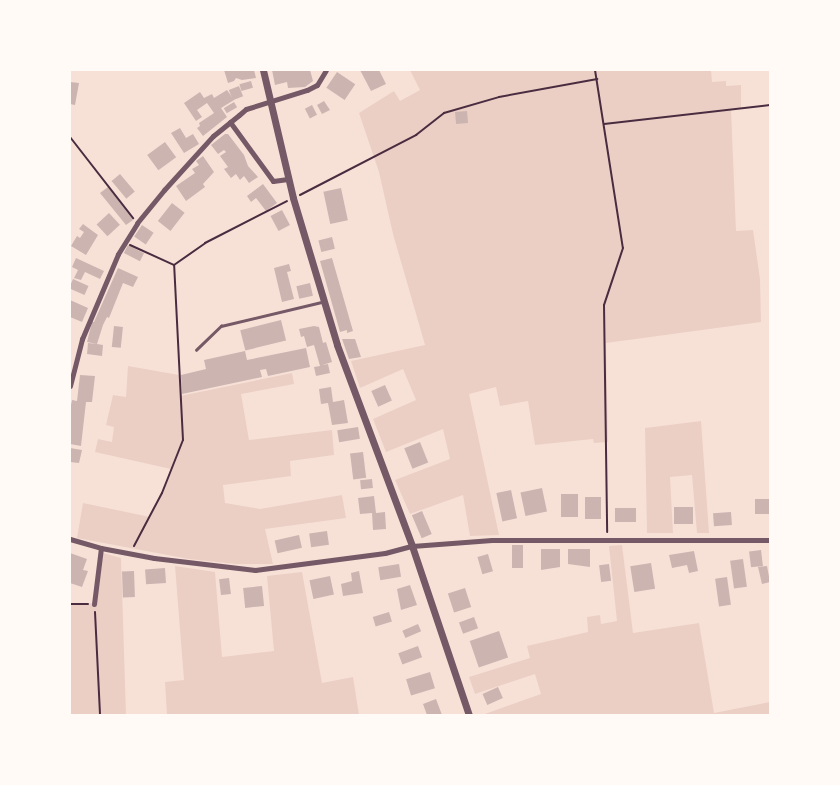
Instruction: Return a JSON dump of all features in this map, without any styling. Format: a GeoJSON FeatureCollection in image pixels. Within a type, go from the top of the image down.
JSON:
{"type":"FeatureCollection","features":[{"type":"Feature","properties":{"kind":"street"},"geometry":{"type":"LineString","coordinates":[[263,70],[293,198],[336,345],[412,546],[469,715]]}},
{"type":"Feature","properties":{"kind":"street"},"geometry":{"type":"LineString","coordinates":[[70,386],[87,324],[125,243],[137,223],[188,162],[246,109],[307,90],[317,85],[326,70]]}},
{"type":"Feature","properties":{"kind":"street"},"geometry":{"type":"LineString","coordinates":[[230,122],[273,181],[288,179]]}},
{"type":"Feature","properties":{"kind":"street"},"geometry":{"type":"LineString","coordinates":[[70,539],[131,554],[255,570],[275,569],[385,553],[412,546],[492,540],[607,538],[770,540]]}},
{"type":"Feature","properties":{"kind":"street"},"geometry":{"type":"LineString","coordinates":[[94,604],[101,548]]}},
{"type":"Feature","properties":{"kind":"lane"},"geometry":{"type":"LineString","coordinates":[[196,350],[221,326],[324,301]]}},
{"type":"Feature","properties":{"kind":"path"},"geometry":{"type":"LineString","coordinates":[[595,70],[623,248],[604,305],[607,538]]}},
{"type":"Feature","properties":{"kind":"path"},"geometry":{"type":"LineString","coordinates":[[174,265],[205,243],[416,135],[444,113],[499,97],[597,79]]}},
{"type":"Feature","properties":{"kind":"path"},"geometry":{"type":"LineString","coordinates":[[604,124],[770,105]]}},
{"type":"Feature","properties":{"kind":"path"},"geometry":{"type":"LineString","coordinates":[[70,137],[137,223]]}},
{"type":"Feature","properties":{"kind":"path"},"geometry":{"type":"LineString","coordinates":[[125,243],[174,265]]}},
{"type":"Feature","properties":{"kind":"path"},"geometry":{"type":"LineString","coordinates":[[131,554],[162,493],[183,440],[174,265]]}},
{"type":"Feature","properties":{"kind":"path"},"geometry":{"type":"LineString","coordinates":[[70,604],[94,604],[100,715]]}},
{"type":"Feature","properties":{"kind":"shaded area"},"geometry":{"type":"Polygon","coordinates":[[[410,70],[711,70],[712,82],[726,81],[726,86],[741,85],[741,108],[731,109],[736,231],[753,230],[760,279],[761,322],[606,343],[608,442],[594,443],[593,439],[535,445],[528,401],[500,406],[496,387],[469,394],[499,535],[470,536],[463,495],[410,514],[395,480],[450,459],[443,429],[386,452],[373,419],[416,400],[403,369],[360,388],[351,361],[425,345],[393,234],[379,172],[359,113],[394,91],[400,101],[420,90],[410,70]]]}},
{"type":"Feature","properties":{"kind":"shaded area"},"geometry":{"type":"Polygon","coordinates":[[[128,366],[179,375],[180,396],[292,373],[294,384],[241,394],[249,440],[332,430],[334,455],[290,461],[291,476],[223,485],[225,503],[260,509],[342,495],[346,518],[265,529],[273,564],[236,564],[189,559],[77,538],[83,503],[150,517],[171,469],[95,452],[98,439],[112,442],[114,427],[106,425],[113,395],[126,397],[128,366]]]}},
{"type":"Feature","properties":{"kind":"shaded area"},"geometry":{"type":"Polygon","coordinates":[[[701,421],[709,533],[697,533],[692,475],[670,477],[673,533],[647,533],[645,428],[701,421]]]}},
{"type":"Feature","properties":{"kind":"shaded area"},"geometry":{"type":"Polygon","coordinates":[[[622,545],[633,633],[699,623],[714,713],[770,702],[770,715],[482,715],[541,694],[535,674],[475,694],[469,677],[530,658],[527,646],[588,632],[587,617],[600,615],[601,624],[617,621],[609,546],[622,545]]]}},
{"type":"Feature","properties":{"kind":"shaded area"},"geometry":{"type":"Polygon","coordinates":[[[103,553],[121,558],[126,715],[70,715],[70,604],[97,603],[103,553]]]}},
{"type":"Feature","properties":{"kind":"shaded area"},"geometry":{"type":"Polygon","coordinates":[[[175,566],[215,572],[222,657],[274,651],[267,576],[302,572],[322,683],[353,677],[359,715],[167,715],[165,682],[184,680],[175,566]]]}},
{"type":"Feature","properties":{"kind":"building"},"geometry":{"type":"Polygon","coordinates":[[[224,70],[254,70],[256,78],[242,80],[236,78],[228,83],[224,70]]]}},
{"type":"Feature","properties":{"kind":"building"},"geometry":{"type":"Polygon","coordinates":[[[272,70],[310,70],[313,81],[305,87],[288,88],[287,82],[275,85],[272,70]]]}},
{"type":"Feature","properties":{"kind":"building"},"geometry":{"type":"Polygon","coordinates":[[[360,70],[379,70],[386,84],[371,91],[360,70]]]}},
{"type":"Feature","properties":{"kind":"building"},"geometry":{"type":"Polygon","coordinates":[[[337,72],[355,84],[345,100],[326,88],[337,72]]]}},
{"type":"Feature","properties":{"kind":"building"},"geometry":{"type":"Polygon","coordinates":[[[251,81],[253,88],[241,91],[239,84],[251,81]]]}},
{"type":"Feature","properties":{"kind":"building"},"geometry":{"type":"Polygon","coordinates":[[[70,82],[79,83],[75,105],[70,104],[70,82]]]}},
{"type":"Feature","properties":{"kind":"building"},"geometry":{"type":"Polygon","coordinates":[[[239,86],[243,96],[233,100],[229,90],[239,86]]]}},
{"type":"Feature","properties":{"kind":"building"},"geometry":{"type":"Polygon","coordinates":[[[227,90],[234,100],[221,108],[227,117],[203,136],[197,128],[200,126],[199,123],[214,113],[207,103],[197,110],[202,117],[196,121],[184,103],[200,92],[204,98],[212,94],[214,98],[227,90]]]}},
{"type":"Feature","properties":{"kind":"building"},"geometry":{"type":"Polygon","coordinates":[[[324,101],[330,110],[322,114],[317,105],[324,101]]]}},
{"type":"Feature","properties":{"kind":"building"},"geometry":{"type":"Polygon","coordinates":[[[234,102],[237,107],[227,113],[224,108],[234,102]]]}},
{"type":"Feature","properties":{"kind":"building"},"geometry":{"type":"Polygon","coordinates":[[[312,105],[317,115],[310,118],[305,109],[312,105]]]}},
{"type":"Feature","properties":{"kind":"building"},"geometry":{"type":"Polygon","coordinates":[[[467,111],[468,123],[456,124],[455,112],[467,111]]]}},
{"type":"Feature","properties":{"kind":"building"},"geometry":{"type":"Polygon","coordinates":[[[180,128],[186,138],[193,134],[199,144],[184,153],[171,133],[180,128]]]}},
{"type":"Feature","properties":{"kind":"building"},"geometry":{"type":"Polygon","coordinates":[[[225,134],[228,134],[244,155],[248,166],[258,177],[249,183],[244,176],[240,180],[236,174],[231,178],[224,169],[228,167],[220,156],[226,152],[224,150],[218,154],[211,145],[225,134]]]}},
{"type":"Feature","properties":{"kind":"building"},"geometry":{"type":"Polygon","coordinates":[[[165,142],[176,157],[158,170],[147,155],[165,142]]]}},
{"type":"Feature","properties":{"kind":"building"},"geometry":{"type":"Polygon","coordinates":[[[203,156],[214,172],[203,184],[205,187],[186,201],[176,186],[195,173],[192,169],[199,165],[196,161],[203,156]]]}},
{"type":"Feature","properties":{"kind":"building"},"geometry":{"type":"Polygon","coordinates":[[[120,174],[135,192],[126,199],[112,181],[120,174]]]}},
{"type":"Feature","properties":{"kind":"building"},"geometry":{"type":"Polygon","coordinates":[[[263,184],[277,203],[266,211],[256,198],[251,202],[247,196],[263,184]]]}},
{"type":"Feature","properties":{"kind":"building"},"geometry":{"type":"Polygon","coordinates":[[[108,187],[133,220],[126,225],[100,193],[108,187]]]}},
{"type":"Feature","properties":{"kind":"building"},"geometry":{"type":"Polygon","coordinates":[[[341,188],[348,220],[330,224],[323,192],[341,188]]]}},
{"type":"Feature","properties":{"kind":"building"},"geometry":{"type":"Polygon","coordinates":[[[172,203],[185,213],[170,231],[158,221],[172,203]]]}},
{"type":"Feature","properties":{"kind":"building"},"geometry":{"type":"Polygon","coordinates":[[[282,210],[290,225],[279,231],[271,216],[282,210]]]}},
{"type":"Feature","properties":{"kind":"building"},"geometry":{"type":"Polygon","coordinates":[[[109,213],[120,225],[107,236],[97,225],[109,213]]]}},
{"type":"Feature","properties":{"kind":"building"},"geometry":{"type":"Polygon","coordinates":[[[83,224],[98,235],[86,255],[71,246],[77,236],[80,238],[84,232],[79,229],[83,224]]]}},
{"type":"Feature","properties":{"kind":"building"},"geometry":{"type":"Polygon","coordinates":[[[142,225],[154,233],[146,244],[134,237],[142,225]]]}},
{"type":"Feature","properties":{"kind":"building"},"geometry":{"type":"Polygon","coordinates":[[[332,237],[335,249],[321,252],[318,240],[332,237]]]}},
{"type":"Feature","properties":{"kind":"building"},"geometry":{"type":"Polygon","coordinates":[[[128,245],[144,253],[140,261],[124,253],[128,245]]]}},
{"type":"Feature","properties":{"kind":"building"},"geometry":{"type":"Polygon","coordinates":[[[76,258],[104,271],[100,279],[85,272],[81,280],[74,278],[78,270],[72,267],[76,258]]]}},
{"type":"Feature","properties":{"kind":"building"},"geometry":{"type":"Polygon","coordinates":[[[332,258],[353,331],[347,333],[347,330],[340,332],[320,261],[332,258]]]}},
{"type":"Feature","properties":{"kind":"building"},"geometry":{"type":"Polygon","coordinates":[[[289,264],[291,271],[287,272],[294,299],[282,302],[274,268],[289,264]]]}},
{"type":"Feature","properties":{"kind":"building"},"geometry":{"type":"Polygon","coordinates":[[[118,268],[138,277],[133,287],[123,283],[109,318],[107,317],[103,325],[97,344],[87,342],[92,322],[94,322],[118,268]]]}},
{"type":"Feature","properties":{"kind":"building"},"geometry":{"type":"Polygon","coordinates":[[[73,279],[89,286],[84,295],[70,289],[73,279]]]}},
{"type":"Feature","properties":{"kind":"building"},"geometry":{"type":"Polygon","coordinates":[[[310,283],[313,296],[299,299],[296,286],[310,283]]]}},
{"type":"Feature","properties":{"kind":"building"},"geometry":{"type":"Polygon","coordinates":[[[70,300],[88,308],[82,322],[70,317],[70,300]]]}},
{"type":"Feature","properties":{"kind":"building"},"geometry":{"type":"Polygon","coordinates":[[[281,320],[286,340],[245,351],[240,330],[281,320]]]}},
{"type":"Feature","properties":{"kind":"building"},"geometry":{"type":"Polygon","coordinates":[[[114,326],[123,327],[121,348],[112,347],[114,326]]]}},
{"type":"Feature","properties":{"kind":"building"},"geometry":{"type":"Polygon","coordinates":[[[319,327],[323,343],[326,342],[332,362],[322,365],[328,364],[330,373],[316,376],[314,367],[320,366],[314,345],[307,347],[304,336],[301,337],[299,329],[319,327]]]}},
{"type":"Feature","properties":{"kind":"building"},"geometry":{"type":"Polygon","coordinates":[[[342,339],[355,339],[361,357],[349,359],[342,339]]]}},
{"type":"Feature","properties":{"kind":"building"},"geometry":{"type":"Polygon","coordinates":[[[88,343],[103,345],[102,356],[87,354],[88,343]]]}},
{"type":"Feature","properties":{"kind":"building"},"geometry":{"type":"Polygon","coordinates":[[[306,348],[310,367],[268,376],[266,369],[260,370],[262,377],[182,394],[181,375],[206,369],[204,360],[245,351],[247,360],[306,348]]]}},
{"type":"Feature","properties":{"kind":"building"},"geometry":{"type":"Polygon","coordinates":[[[80,375],[95,376],[92,402],[86,402],[81,446],[70,444],[70,410],[72,400],[77,401],[80,375]]]}},
{"type":"Feature","properties":{"kind":"building"},"geometry":{"type":"Polygon","coordinates":[[[385,385],[392,401],[378,407],[371,391],[385,385]]]}},
{"type":"Feature","properties":{"kind":"building"},"geometry":{"type":"Polygon","coordinates":[[[331,387],[333,402],[344,400],[348,423],[332,425],[328,403],[321,404],[319,389],[331,387]]]}},
{"type":"Feature","properties":{"kind":"building"},"geometry":{"type":"Polygon","coordinates":[[[358,427],[360,439],[339,442],[337,430],[358,427]]]}},
{"type":"Feature","properties":{"kind":"building"},"geometry":{"type":"Polygon","coordinates":[[[420,442],[428,462],[412,469],[404,448],[420,442]]]}},
{"type":"Feature","properties":{"kind":"building"},"geometry":{"type":"Polygon","coordinates":[[[70,448],[82,450],[79,463],[70,462],[70,448]]]}},
{"type":"Feature","properties":{"kind":"building"},"geometry":{"type":"Polygon","coordinates":[[[363,452],[366,478],[353,479],[350,454],[363,452]]]}},
{"type":"Feature","properties":{"kind":"building"},"geometry":{"type":"Polygon","coordinates":[[[372,479],[373,488],[361,489],[360,480],[372,479]]]}},
{"type":"Feature","properties":{"kind":"building"},"geometry":{"type":"Polygon","coordinates":[[[542,488],[547,511],[525,516],[520,493],[542,488]]]}},
{"type":"Feature","properties":{"kind":"building"},"geometry":{"type":"Polygon","coordinates":[[[511,490],[517,518],[502,521],[496,493],[511,490]]]}},
{"type":"Feature","properties":{"kind":"building"},"geometry":{"type":"Polygon","coordinates":[[[561,494],[578,494],[578,517],[561,517],[561,494]]]}},
{"type":"Feature","properties":{"kind":"building"},"geometry":{"type":"Polygon","coordinates":[[[374,496],[376,513],[385,512],[386,529],[373,530],[372,513],[360,514],[358,498],[374,496]]]}},
{"type":"Feature","properties":{"kind":"building"},"geometry":{"type":"Polygon","coordinates":[[[585,497],[601,497],[601,519],[585,519],[585,497]]]}},
{"type":"Feature","properties":{"kind":"building"},"geometry":{"type":"Polygon","coordinates":[[[755,499],[770,499],[770,514],[755,514],[755,499]]]}},
{"type":"Feature","properties":{"kind":"building"},"geometry":{"type":"Polygon","coordinates":[[[674,507],[693,507],[693,524],[674,524],[674,507]]]}},
{"type":"Feature","properties":{"kind":"building"},"geometry":{"type":"Polygon","coordinates":[[[615,508],[636,508],[636,522],[615,522],[615,508]]]}},
{"type":"Feature","properties":{"kind":"building"},"geometry":{"type":"Polygon","coordinates":[[[422,511],[432,534],[422,538],[412,515],[422,511]]]}},
{"type":"Feature","properties":{"kind":"building"},"geometry":{"type":"Polygon","coordinates":[[[731,512],[732,525],[714,526],[713,513],[731,512]]]}},
{"type":"Feature","properties":{"kind":"building"},"geometry":{"type":"Polygon","coordinates":[[[327,531],[329,545],[311,547],[309,534],[327,531]]]}},
{"type":"Feature","properties":{"kind":"building"},"geometry":{"type":"Polygon","coordinates":[[[299,535],[302,548],[278,553],[275,541],[299,535]]]}},
{"type":"Feature","properties":{"kind":"building"},"geometry":{"type":"Polygon","coordinates":[[[512,545],[523,545],[523,568],[512,568],[512,545]]]}},
{"type":"Feature","properties":{"kind":"building"},"geometry":{"type":"Polygon","coordinates":[[[541,549],[560,549],[560,567],[541,570],[541,549]]]}},
{"type":"Feature","properties":{"kind":"building"},"geometry":{"type":"Polygon","coordinates":[[[568,549],[590,549],[590,567],[568,564],[568,549]]]}},
{"type":"Feature","properties":{"kind":"building"},"geometry":{"type":"Polygon","coordinates":[[[761,550],[763,566],[751,567],[749,551],[761,550]]]}},
{"type":"Feature","properties":{"kind":"building"},"geometry":{"type":"Polygon","coordinates":[[[694,551],[698,571],[689,573],[687,565],[672,568],[669,555],[694,551]]]}},
{"type":"Feature","properties":{"kind":"building"},"geometry":{"type":"Polygon","coordinates":[[[70,553],[87,559],[83,570],[88,571],[82,587],[70,583],[70,553]]]}},
{"type":"Feature","properties":{"kind":"building"},"geometry":{"type":"Polygon","coordinates":[[[488,554],[493,571],[482,574],[477,557],[488,554]]]}},
{"type":"Feature","properties":{"kind":"building"},"geometry":{"type":"Polygon","coordinates":[[[743,559],[747,587],[734,589],[730,561],[743,559]]]}},
{"type":"Feature","properties":{"kind":"building"},"geometry":{"type":"Polygon","coordinates":[[[651,563],[655,589],[634,592],[630,566],[651,563]]]}},
{"type":"Feature","properties":{"kind":"building"},"geometry":{"type":"Polygon","coordinates":[[[399,564],[401,577],[380,580],[378,567],[399,564]]]}},
{"type":"Feature","properties":{"kind":"building"},"geometry":{"type":"Polygon","coordinates":[[[609,564],[611,581],[601,582],[599,565],[609,564]]]}},
{"type":"Feature","properties":{"kind":"building"},"geometry":{"type":"Polygon","coordinates":[[[767,566],[770,582],[762,584],[758,567],[767,566]]]}},
{"type":"Feature","properties":{"kind":"building"},"geometry":{"type":"Polygon","coordinates":[[[165,568],[166,583],[146,584],[145,569],[165,568]]]}},
{"type":"Feature","properties":{"kind":"building"},"geometry":{"type":"Polygon","coordinates":[[[122,571],[134,571],[135,597],[123,597],[122,571]]]}},
{"type":"Feature","properties":{"kind":"building"},"geometry":{"type":"Polygon","coordinates":[[[359,571],[363,593],[343,596],[341,584],[352,581],[351,573],[359,571]]]}},
{"type":"Feature","properties":{"kind":"building"},"geometry":{"type":"Polygon","coordinates":[[[330,576],[334,595],[313,599],[309,580],[330,576]]]}},
{"type":"Feature","properties":{"kind":"building"},"geometry":{"type":"Polygon","coordinates":[[[727,577],[731,605],[719,606],[715,579],[727,577]]]}},
{"type":"Feature","properties":{"kind":"building"},"geometry":{"type":"Polygon","coordinates":[[[229,578],[231,594],[221,595],[219,579],[229,578]]]}},
{"type":"Feature","properties":{"kind":"building"},"geometry":{"type":"Polygon","coordinates":[[[410,585],[417,605],[401,610],[397,589],[410,585]]]}},
{"type":"Feature","properties":{"kind":"building"},"geometry":{"type":"Polygon","coordinates":[[[262,586],[264,606],[245,608],[243,588],[262,586]]]}},
{"type":"Feature","properties":{"kind":"building"},"geometry":{"type":"Polygon","coordinates":[[[465,588],[471,607],[454,613],[448,594],[465,588]]]}},
{"type":"Feature","properties":{"kind":"building"},"geometry":{"type":"Polygon","coordinates":[[[389,612],[392,622],[376,627],[373,617],[389,612]]]}},
{"type":"Feature","properties":{"kind":"building"},"geometry":{"type":"Polygon","coordinates":[[[474,617],[478,628],[463,634],[459,622],[474,617]]]}},
{"type":"Feature","properties":{"kind":"building"},"geometry":{"type":"Polygon","coordinates":[[[418,624],[421,631],[405,638],[402,631],[418,624]]]}},
{"type":"Feature","properties":{"kind":"building"},"geometry":{"type":"Polygon","coordinates":[[[499,631],[508,657],[479,668],[470,641],[499,631]]]}},
{"type":"Feature","properties":{"kind":"building"},"geometry":{"type":"Polygon","coordinates":[[[418,646],[422,657],[402,664],[398,653],[418,646]]]}},
{"type":"Feature","properties":{"kind":"building"},"geometry":{"type":"Polygon","coordinates":[[[430,672],[435,688],[411,696],[406,679],[430,672]]]}},
{"type":"Feature","properties":{"kind":"building"},"geometry":{"type":"Polygon","coordinates":[[[498,687],[503,698],[487,705],[482,694],[498,687]]]}},
{"type":"Feature","properties":{"kind":"building"},"geometry":{"type":"Polygon","coordinates":[[[436,699],[442,715],[427,715],[423,704],[436,699]]]}}]}
